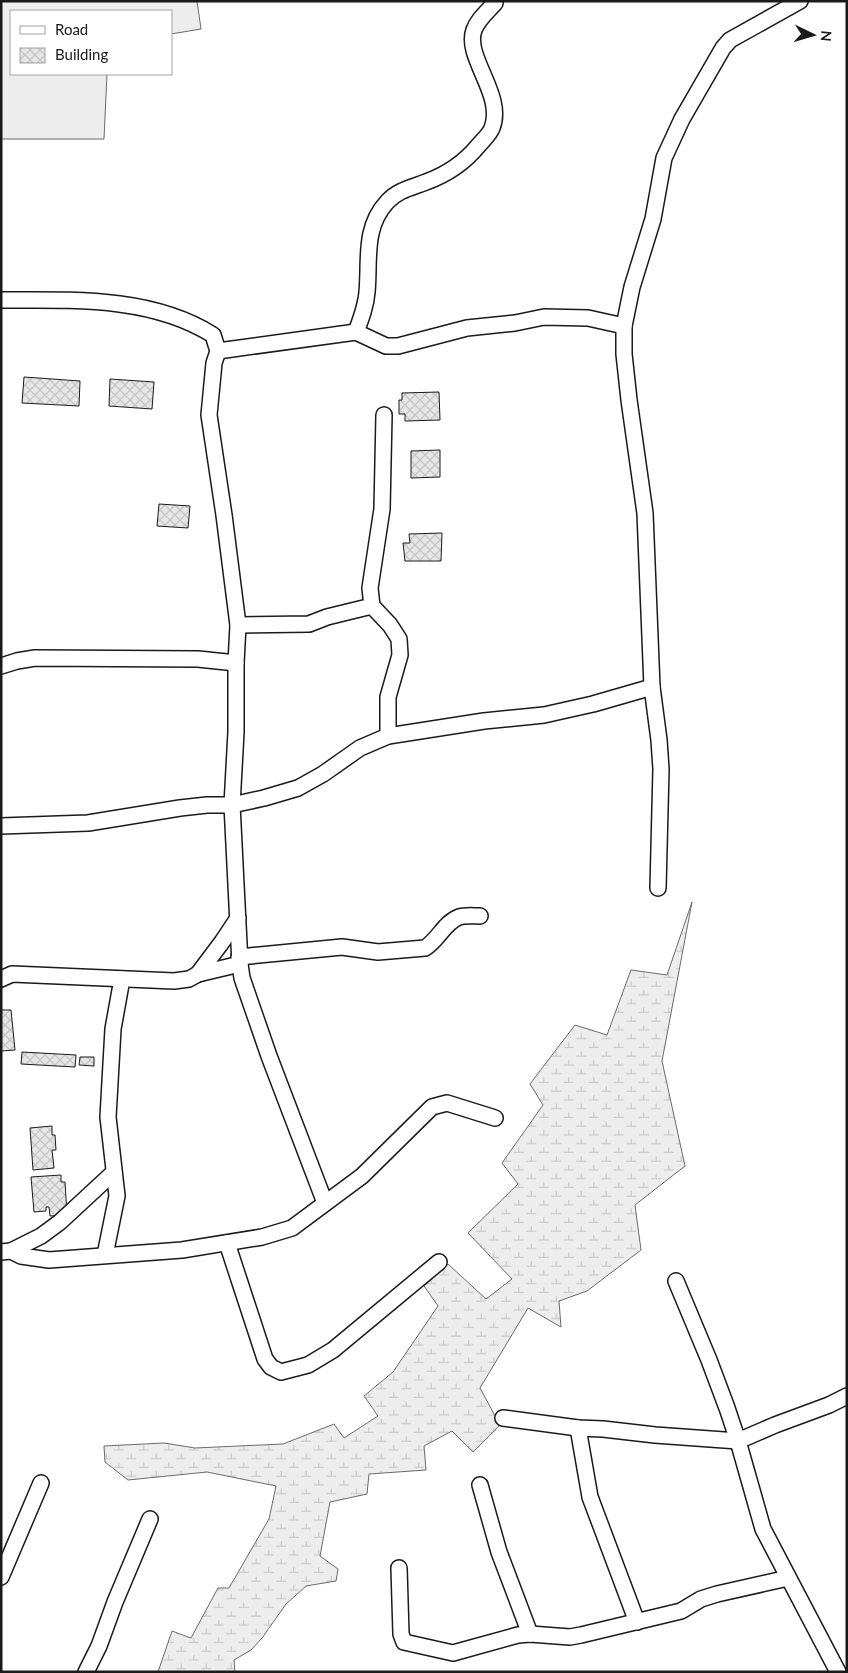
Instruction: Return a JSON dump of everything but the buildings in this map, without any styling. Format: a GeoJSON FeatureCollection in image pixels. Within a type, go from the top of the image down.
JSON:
{"type":"FeatureCollection","features":[{"type":"Feature","properties":{"kind":"street"},"geometry":{"type":"LineString","coordinates":[[658,888],[661,770],[652,686],[645,513],[629,400],[624,354],[624,326],[632,287],[653,219],[664,158],[682,119],[723,48],[730,40],[800,1]]}},
{"type":"Feature","properties":{"kind":"street"},"geometry":{"type":"LineString","coordinates":[[356,332],[367,294],[369,238],[374,220],[386,203],[398,191],[428,182],[455,169],[492,130],[495,119],[494,104],[473,49],[473,32],[479,21],[495,3]]}},
{"type":"Feature","properties":{"kind":"street"},"geometry":{"type":"LineString","coordinates":[[1,300],[88,300],[151,309],[197,325],[213,335],[218,351],[214,363],[209,415],[238,625],[236,732],[232,804],[239,961],[242,978],[269,1056],[325,1203]]}},
{"type":"Feature","properties":{"kind":"street"},"geometry":{"type":"LineString","coordinates":[[218,351],[356,332],[386,346],[398,346],[467,328],[515,323],[544,317],[588,318],[624,326]]}},
{"type":"Feature","properties":{"kind":"street"},"geometry":{"type":"LineString","coordinates":[[384,415],[382,508],[370,588],[372,606],[390,625],[399,639],[400,655],[388,696],[388,736]]}},
{"type":"Feature","properties":{"kind":"street"},"geometry":{"type":"LineString","coordinates":[[238,625],[309,624],[327,617],[372,606]]}},
{"type":"Feature","properties":{"kind":"street"},"geometry":{"type":"LineString","coordinates":[[1,666],[35,658],[236,662]]}},
{"type":"Feature","properties":{"kind":"street"},"geometry":{"type":"LineString","coordinates":[[1,826],[88,823],[207,804],[232,804],[264,798],[298,788],[323,774],[360,748],[388,736],[484,721],[544,715],[593,704],[652,686]]}},
{"type":"Feature","properties":{"kind":"street"},"geometry":{"type":"LineString","coordinates":[[1,978],[12,974],[174,981],[189,979],[198,974],[239,961],[342,947],[378,952],[425,948],[454,920],[461,916],[480,916]]}},
{"type":"Feature","properties":{"kind":"street"},"geometry":{"type":"LineString","coordinates":[[198,974],[238,918]]}},
{"type":"Feature","properties":{"kind":"street"},"geometry":{"type":"LineString","coordinates":[[105,1255],[117,1196],[108,1117],[113,1029],[122,979]]}},
{"type":"Feature","properties":{"kind":"street"},"geometry":{"type":"LineString","coordinates":[[6,1251],[21,1256],[49,1260],[182,1250],[262,1237],[292,1228],[362,1176],[432,1107],[447,1103],[495,1118]]}},
{"type":"Feature","properties":{"kind":"street"},"geometry":{"type":"LineString","coordinates":[[6,1251],[41,1236],[60,1222],[114,1172]]}},
{"type":"Feature","properties":{"kind":"street"},"geometry":{"type":"LineString","coordinates":[[227,1244],[265,1359],[271,1367],[281,1372],[308,1365],[333,1350],[439,1262]]}},
{"type":"Feature","properties":{"kind":"street"},"geometry":{"type":"LineString","coordinates":[[676,1281],[709,1360],[738,1441],[763,1529],[838,1672]]}},
{"type":"Feature","properties":{"kind":"street"},"geometry":{"type":"LineString","coordinates":[[503,1418],[578,1428],[738,1441],[847,1396]]}},
{"type":"Feature","properties":{"kind":"street"},"geometry":{"type":"LineString","coordinates":[[578,1428],[590,1497],[637,1622]]}},
{"type":"Feature","properties":{"kind":"street"},"geometry":{"type":"LineString","coordinates":[[1,1577],[42,1483]]}},
{"type":"Feature","properties":{"kind":"street"},"geometry":{"type":"LineString","coordinates":[[480,1485],[499,1552],[530,1634]]}},
{"type":"Feature","properties":{"kind":"street"},"geometry":{"type":"LineString","coordinates":[[86,1672],[99,1646],[115,1602],[150,1519]]}},
{"type":"Feature","properties":{"kind":"street"},"geometry":{"type":"LineString","coordinates":[[399,1568],[404,1642],[453,1653],[518,1636],[530,1634],[570,1637],[637,1622],[681,1611],[701,1599],[717,1594],[788,1578]]}},
{"type":"Feature","properties":{"kind":"shaded area"},"geometry":{"type":"Polygon","coordinates":[[[1,1],[197,1],[201,29],[172,34],[172,10],[10,10],[10,75],[107,75],[104,139],[1,139],[1,1]]]}},
{"type":"Feature","properties":{"kind":"green space"},"geometry":{"type":"Polygon","coordinates":[[[692,902],[662,1061],[685,1166],[635,1205],[641,1250],[587,1291],[559,1301],[561,1327],[528,1308],[480,1388],[500,1425],[473,1452],[452,1431],[424,1446],[426,1470],[369,1474],[367,1494],[330,1502],[320,1556],[338,1569],[336,1581],[306,1586],[286,1604],[251,1650],[234,1660],[235,1672],[158,1672],[172,1631],[191,1638],[218,1588],[229,1588],[269,1519],[276,1486],[207,1472],[128,1480],[105,1462],[104,1446],[164,1443],[195,1448],[283,1444],[334,1424],[344,1438],[378,1416],[364,1396],[393,1372],[438,1306],[424,1286],[448,1264],[486,1299],[512,1279],[468,1233],[518,1184],[502,1163],[543,1105],[530,1084],[575,1025],[607,1035],[631,970],[667,975],[692,902]]]}}]}
